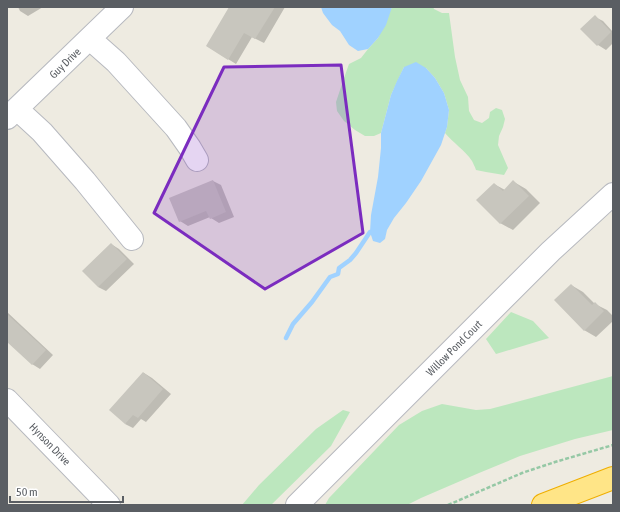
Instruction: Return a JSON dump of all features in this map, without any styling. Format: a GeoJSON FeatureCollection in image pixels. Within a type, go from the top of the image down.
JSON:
{"type":"FeatureCollection","features":[{"type":"Feature","properties":{"kind":"highway"},"geometry":{"type":"LineString","coordinates":[[543,505],[613,478]]}},
{"type":"Feature","properties":{"kind":"street","name":"Guy Drive"},"geometry":{"type":"LineString","coordinates":[[12,114],[122,7]]}},
{"type":"Feature","properties":{"kind":"street"},"geometry":{"type":"LineString","coordinates":[[90,39],[116,62],[176,128],[197,160]]}},
{"type":"Feature","properties":{"kind":"street"},"geometry":{"type":"LineString","coordinates":[[12,114],[42,132],[85,181],[132,239]]}},
{"type":"Feature","properties":{"kind":"street","name":"Willow Pond Court"},"geometry":{"type":"LineString","coordinates":[[297,505],[552,251],[613,194]]}},
{"type":"Feature","properties":{"kind":"street","name":"Hynson Drive"},"geometry":{"type":"LineString","coordinates":[[7,400],[109,505]]}},
{"type":"Feature","properties":{"kind":"path"},"geometry":{"type":"LineString","coordinates":[[448,505],[522,473],[613,445]]}},
{"type":"Feature","properties":{"kind":"highlighted area"},"geometry":{"type":"Polygon","coordinates":[[[341,65],[363,233],[265,289],[154,213],[224,67],[341,65]]]}},
{"type":"Feature","properties":{"kind":"green space"},"geometry":{"type":"Polygon","coordinates":[[[392,7],[433,7],[442,13],[449,13],[455,57],[460,80],[468,97],[469,111],[474,120],[482,123],[489,118],[490,112],[496,108],[502,110],[505,119],[499,136],[498,145],[508,168],[504,175],[476,170],[469,157],[445,133],[449,110],[444,93],[435,78],[426,68],[404,67],[391,95],[381,133],[374,136],[365,136],[344,121],[337,111],[336,102],[349,64],[361,58],[378,38],[392,7]]]}},
{"type":"Feature","properties":{"kind":"green space"},"geometry":{"type":"Polygon","coordinates":[[[511,312],[533,321],[549,338],[496,354],[486,339],[511,312]]]}},
{"type":"Feature","properties":{"kind":"green space"},"geometry":{"type":"Polygon","coordinates":[[[613,376],[613,430],[575,439],[520,456],[407,505],[325,505],[329,498],[399,425],[422,411],[442,404],[476,410],[490,409],[613,376]]]}},
{"type":"Feature","properties":{"kind":"green space"},"geometry":{"type":"Polygon","coordinates":[[[343,410],[350,412],[331,446],[271,505],[242,505],[259,485],[316,429],[343,410]]]}},
{"type":"Feature","properties":{"kind":"water"},"geometry":{"type":"Polygon","coordinates":[[[321,7],[392,7],[386,25],[378,38],[368,49],[358,51],[349,45],[340,31],[332,25],[323,13],[321,7]]]}},
{"type":"Feature","properties":{"kind":"water"},"geometry":{"type":"Polygon","coordinates":[[[416,62],[426,68],[435,78],[444,93],[449,110],[447,127],[441,145],[421,181],[394,218],[387,230],[385,239],[380,243],[373,241],[370,232],[371,215],[378,177],[381,133],[391,95],[397,81],[404,67],[416,62]]]}},
{"type":"Feature","properties":{"kind":"building"},"geometry":{"type":"Polygon","coordinates":[[[229,7],[275,7],[255,39],[244,33],[228,60],[206,46],[229,7]]]}},
{"type":"Feature","properties":{"kind":"building"},"geometry":{"type":"Polygon","coordinates":[[[595,15],[611,32],[597,46],[580,29],[595,15]]]}},
{"type":"Feature","properties":{"kind":"building"},"geometry":{"type":"Polygon","coordinates":[[[213,180],[226,212],[210,219],[206,211],[179,222],[169,198],[213,180]]]}},
{"type":"Feature","properties":{"kind":"building"},"geometry":{"type":"Polygon","coordinates":[[[513,180],[529,196],[500,224],[476,200],[494,183],[503,191],[513,180]]]}},
{"type":"Feature","properties":{"kind":"building"},"geometry":{"type":"Polygon","coordinates":[[[111,243],[127,259],[98,287],[82,271],[111,243]]]}},
{"type":"Feature","properties":{"kind":"building"},"geometry":{"type":"Polygon","coordinates":[[[571,284],[592,305],[595,302],[604,311],[584,331],[554,300],[571,284]]]}},
{"type":"Feature","properties":{"kind":"building"},"geometry":{"type":"Polygon","coordinates":[[[7,314],[46,350],[32,365],[7,342],[7,314]]]}},
{"type":"Feature","properties":{"kind":"building"},"geometry":{"type":"Polygon","coordinates":[[[143,372],[163,389],[138,418],[133,415],[125,424],[109,410],[143,372]]]}},
{"type":"Feature","properties":{"kind":"waterway"},"geometry":{"type":"LineString","coordinates":[[286,338],[293,324],[312,302],[330,277],[338,274],[339,268],[350,260],[370,232]]}}]}
